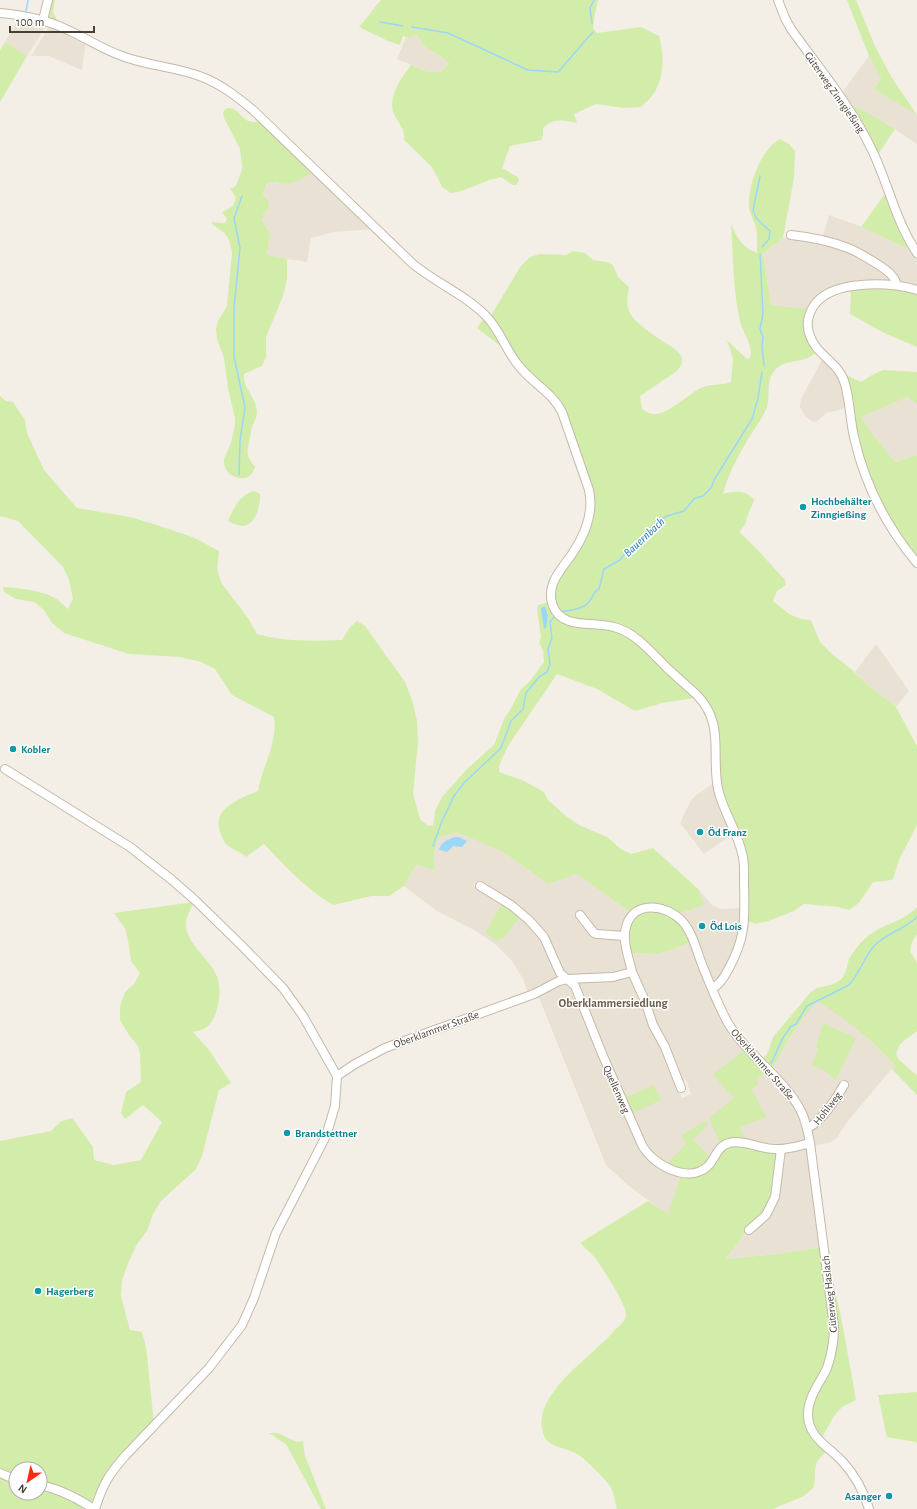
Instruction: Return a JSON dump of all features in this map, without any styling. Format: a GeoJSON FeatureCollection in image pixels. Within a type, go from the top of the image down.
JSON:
{"type":"FeatureCollection","features":[{"type":"Feature","properties":{"kind":"street"},"geometry":{"type":"LineString","coordinates":[[43,20],[48,0]]}},
{"type":"Feature","properties":{"kind":"street","name":"Güterweg Zinngießing"},"geometry":{"type":"LineString","coordinates":[[778,0],[791,29],[842,99],[865,135],[878,163],[904,230],[917,253]]}},
{"type":"Feature","properties":{"kind":"street"},"geometry":{"type":"LineString","coordinates":[[0,13],[43,20],[71,31],[124,57],[201,76],[236,96],[413,264],[469,302],[488,318],[501,335],[518,366],[557,403],[562,412],[590,490],[591,506],[584,532],[552,585],[551,600],[554,609],[563,620],[613,626],[624,630],[652,653],[698,696],[708,710],[715,727],[718,788],[726,813],[740,843],[743,855],[745,920],[738,952],[719,984],[712,988]]}},
{"type":"Feature","properties":{"kind":"street"},"geometry":{"type":"LineString","coordinates":[[791,235],[821,241],[849,249],[883,268],[893,276],[896,281],[896,285]]}},
{"type":"Feature","properties":{"kind":"street"},"geometry":{"type":"LineString","coordinates":[[917,290],[896,285],[850,286],[830,292],[819,300],[808,318],[808,330],[814,345],[842,375],[848,393],[855,439],[881,513],[894,535],[917,563]]}},
{"type":"Feature","properties":{"kind":"street"},"geometry":{"type":"LineString","coordinates":[[4,769],[130,847],[196,901],[283,988],[303,1016],[337,1076],[335,1106],[328,1131],[276,1233],[251,1305],[242,1325],[209,1368],[115,1467],[103,1486],[94,1509],[81,1500],[48,1487]]}},
{"type":"Feature","properties":{"kind":"street","name":"Quellenweg"},"geometry":{"type":"LineString","coordinates":[[480,886],[511,905],[533,924],[544,937],[560,973],[575,986],[603,1056],[642,1145],[650,1157],[655,1161],[678,1172],[694,1173],[706,1168],[718,1151],[729,1143],[745,1144],[772,1149],[781,1149],[810,1143]]}},
{"type":"Feature","properties":{"kind":"street","name":"Oberklammer Straße"},"geometry":{"type":"LineString","coordinates":[[624,936],[626,926],[631,917],[645,907],[654,907],[673,913],[682,921],[689,932],[712,988],[729,1024],[746,1047],[794,1100],[800,1110],[807,1128],[810,1143],[824,1246]]}},
{"type":"Feature","properties":{"kind":"street"},"geometry":{"type":"LineString","coordinates":[[580,915],[594,933],[624,936],[632,972],[645,1001],[653,1025],[665,1047],[681,1088]]}},
{"type":"Feature","properties":{"kind":"street","name":"Oberklammer Straße"},"geometry":{"type":"LineString","coordinates":[[337,1076],[355,1064],[385,1048],[534,994],[560,981],[567,979],[613,977],[632,972]]}},
{"type":"Feature","properties":{"kind":"street","name":"Hohlweg"},"geometry":{"type":"LineString","coordinates":[[807,1128],[812,1127],[830,1106],[844,1084]]}},
{"type":"Feature","properties":{"kind":"street"},"geometry":{"type":"LineString","coordinates":[[749,1230],[766,1215],[775,1197],[781,1149]]}},
{"type":"Feature","properties":{"kind":"street","name":"Güterweg Haslach"},"geometry":{"type":"LineString","coordinates":[[824,1246],[833,1313],[834,1337],[827,1367],[808,1407],[809,1422],[815,1436],[841,1460],[849,1470],[863,1494],[869,1509]]}},
{"type":"Feature","properties":{"kind":"shaded area"},"geometry":{"type":"Polygon","coordinates":[[[20,17],[44,25],[43,31],[27,56],[5,42],[20,17]]]}},
{"type":"Feature","properties":{"kind":"shaded area"},"geometry":{"type":"Polygon","coordinates":[[[50,26],[86,41],[82,70],[49,56],[31,56],[50,26]]]}},
{"type":"Feature","properties":{"kind":"shaded area"},"geometry":{"type":"Polygon","coordinates":[[[416,34],[425,47],[449,63],[441,72],[429,72],[397,59],[406,37],[409,38],[416,34]]]}},
{"type":"Feature","properties":{"kind":"shaded area"},"geometry":{"type":"Polygon","coordinates":[[[869,56],[881,78],[874,89],[917,115],[917,144],[889,125],[849,105],[841,94],[869,56]]]}},
{"type":"Feature","properties":{"kind":"shaded area"},"geometry":{"type":"Polygon","coordinates":[[[314,172],[374,229],[333,232],[311,238],[307,262],[267,256],[270,233],[262,220],[264,213],[269,208],[266,197],[263,194],[264,188],[270,182],[284,184],[289,183],[314,172]]]}},
{"type":"Feature","properties":{"kind":"shaded area"},"geometry":{"type":"Polygon","coordinates":[[[829,215],[857,225],[913,251],[917,256],[917,287],[902,283],[896,277],[822,239],[829,215]]]}},
{"type":"Feature","properties":{"kind":"shaded area"},"geometry":{"type":"Polygon","coordinates":[[[783,238],[791,238],[829,245],[848,250],[884,271],[892,282],[849,284],[809,309],[771,305],[763,253],[783,238]]]}},
{"type":"Feature","properties":{"kind":"shaded area"},"geometry":{"type":"Polygon","coordinates":[[[823,358],[840,376],[846,405],[842,409],[826,413],[816,422],[807,418],[800,407],[801,399],[823,358]]]}},
{"type":"Feature","properties":{"kind":"shaded area"},"geometry":{"type":"Polygon","coordinates":[[[908,397],[917,404],[917,455],[895,462],[861,417],[908,397]]]}},
{"type":"Feature","properties":{"kind":"shaded area"},"geometry":{"type":"Polygon","coordinates":[[[876,644],[909,691],[896,707],[870,687],[855,672],[876,644]]]}},
{"type":"Feature","properties":{"kind":"shaded area"},"geometry":{"type":"Polygon","coordinates":[[[714,783],[733,834],[704,854],[680,823],[690,802],[696,795],[714,783]]]}},
{"type":"Feature","properties":{"kind":"shaded area"},"geometry":{"type":"Polygon","coordinates":[[[455,833],[461,834],[503,852],[548,884],[577,874],[631,913],[626,922],[623,934],[595,932],[582,914],[578,916],[593,936],[617,938],[623,943],[628,965],[625,972],[608,976],[576,977],[565,975],[561,971],[547,940],[539,927],[514,905],[476,881],[474,886],[513,909],[526,920],[544,942],[560,978],[528,993],[523,979],[512,961],[495,944],[474,930],[437,911],[404,886],[416,865],[435,870],[434,857],[436,843],[440,837],[455,833]]]}},
{"type":"Feature","properties":{"kind":"shaded area"},"geometry":{"type":"Polygon","coordinates":[[[698,889],[712,905],[721,909],[743,908],[742,934],[724,974],[715,982],[713,981],[678,914],[703,905],[698,889]]]}},
{"type":"Feature","properties":{"kind":"shaded area"},"geometry":{"type":"Polygon","coordinates":[[[692,942],[716,1003],[786,1092],[803,1122],[806,1140],[803,1142],[709,1161],[668,1166],[650,1153],[616,1081],[577,984],[579,982],[628,976],[636,987],[668,1059],[682,1098],[691,1094],[686,1080],[681,1082],[653,1024],[630,953],[659,954],[692,942]]]}},
{"type":"Feature","properties":{"kind":"shaded area"},"geometry":{"type":"Polygon","coordinates":[[[566,981],[571,985],[641,1147],[681,1175],[668,1215],[629,1186],[606,1165],[540,1000],[536,995],[566,981]]]}},
{"type":"Feature","properties":{"kind":"shaded area"},"geometry":{"type":"Polygon","coordinates":[[[816,1000],[834,1010],[853,1025],[895,1065],[847,1122],[837,1138],[829,1143],[813,1146],[810,1132],[771,1070],[791,1035],[816,1000]]]}},
{"type":"Feature","properties":{"kind":"shaded area"},"geometry":{"type":"Polygon","coordinates":[[[805,1147],[808,1148],[822,1247],[777,1254],[726,1259],[748,1229],[783,1152],[805,1147]]]}},
{"type":"Feature","properties":{"kind":"green space"},"geometry":{"type":"Polygon","coordinates":[[[50,0],[55,0],[53,12],[59,24],[48,19],[47,16],[50,0]]]}},
{"type":"Feature","properties":{"kind":"green space"},"geometry":{"type":"Polygon","coordinates":[[[381,0],[598,0],[593,28],[597,33],[641,27],[659,36],[663,58],[662,73],[658,86],[653,95],[641,107],[623,108],[596,104],[574,114],[577,123],[555,121],[543,128],[541,140],[510,146],[502,168],[518,177],[519,181],[516,185],[513,185],[501,177],[451,193],[442,187],[431,166],[404,140],[403,130],[392,108],[392,101],[396,88],[411,65],[429,72],[441,72],[449,63],[425,47],[416,34],[409,38],[403,36],[400,45],[359,27],[381,0]]]}},
{"type":"Feature","properties":{"kind":"green space"},"geometry":{"type":"Polygon","coordinates":[[[847,0],[856,0],[875,46],[892,78],[917,115],[874,89],[881,78],[869,56],[847,0]]]}},
{"type":"Feature","properties":{"kind":"green space"},"geometry":{"type":"Polygon","coordinates":[[[5,42],[27,56],[0,102],[0,50],[5,42]]]}},
{"type":"Feature","properties":{"kind":"green space"},"geometry":{"type":"Polygon","coordinates":[[[849,105],[863,110],[895,129],[877,156],[849,105]]]}},
{"type":"Feature","properties":{"kind":"green space"},"geometry":{"type":"Polygon","coordinates":[[[225,109],[234,109],[249,121],[261,121],[314,172],[289,184],[269,183],[263,192],[268,201],[269,208],[264,213],[262,220],[270,233],[267,255],[287,259],[287,279],[283,296],[266,337],[266,357],[262,366],[244,374],[245,383],[255,402],[257,412],[256,419],[252,426],[248,450],[248,456],[255,467],[252,474],[246,478],[238,478],[231,475],[226,470],[224,464],[224,459],[231,443],[235,418],[228,389],[224,358],[217,339],[216,329],[218,321],[227,306],[232,253],[226,235],[211,222],[225,223],[227,219],[222,212],[233,206],[236,197],[230,189],[236,186],[242,170],[240,149],[224,118],[223,113],[225,109]]]}},
{"type":"Feature","properties":{"kind":"green space"},"geometry":{"type":"Polygon","coordinates":[[[780,139],[789,144],[795,151],[794,178],[783,238],[763,253],[771,305],[809,309],[807,314],[816,352],[812,356],[802,360],[785,363],[773,373],[769,382],[767,407],[736,460],[727,480],[723,494],[740,492],[747,494],[754,499],[745,524],[739,532],[785,580],[786,585],[777,591],[773,601],[789,614],[801,619],[811,620],[820,642],[870,687],[896,707],[917,746],[917,825],[899,860],[893,879],[873,882],[859,903],[849,910],[839,907],[804,904],[794,911],[768,921],[756,924],[747,921],[746,872],[718,783],[717,739],[701,697],[662,703],[635,711],[597,689],[557,674],[508,746],[499,766],[499,772],[524,781],[544,792],[548,800],[566,816],[579,825],[607,837],[621,849],[631,854],[653,848],[698,889],[704,905],[678,914],[670,910],[631,913],[577,874],[548,884],[503,852],[461,834],[455,833],[440,837],[434,853],[435,870],[416,865],[404,886],[389,896],[371,896],[334,905],[306,886],[264,844],[246,857],[227,845],[220,832],[218,824],[220,816],[224,810],[244,797],[258,791],[274,736],[274,717],[232,695],[215,669],[201,662],[180,657],[129,654],[64,633],[52,623],[44,610],[34,602],[16,599],[4,592],[3,587],[35,591],[55,598],[68,609],[73,599],[69,580],[63,567],[18,521],[0,516],[0,396],[6,401],[13,402],[25,420],[27,433],[44,470],[77,508],[130,517],[157,525],[195,538],[219,551],[217,570],[222,584],[248,618],[257,634],[289,640],[342,640],[350,627],[357,621],[365,626],[405,682],[412,700],[417,721],[418,742],[413,794],[420,819],[427,825],[433,826],[435,811],[442,797],[467,769],[494,745],[505,717],[521,689],[530,681],[544,662],[543,651],[539,642],[541,638],[537,609],[538,605],[549,602],[556,618],[559,614],[553,589],[593,510],[565,411],[527,372],[491,318],[492,314],[520,267],[530,257],[540,254],[566,255],[573,251],[585,253],[593,260],[607,262],[613,265],[618,277],[629,287],[628,306],[631,315],[643,327],[679,352],[681,356],[681,365],[677,371],[640,396],[642,409],[652,414],[661,413],[667,411],[701,388],[731,382],[733,359],[727,340],[747,359],[750,358],[751,353],[749,343],[740,322],[737,306],[734,282],[731,224],[741,242],[757,253],[757,231],[749,207],[749,196],[757,167],[767,150],[780,139]]]}},
{"type":"Feature","properties":{"kind":"green space"},"geometry":{"type":"Polygon","coordinates":[[[887,191],[913,251],[861,227],[887,191]]]}},
{"type":"Feature","properties":{"kind":"green space"},"geometry":{"type":"Polygon","coordinates":[[[882,287],[917,292],[917,347],[882,332],[850,314],[851,289],[882,287]]]}},
{"type":"Feature","properties":{"kind":"green space"},"geometry":{"type":"Polygon","coordinates":[[[484,318],[507,351],[477,328],[484,318]]]}},
{"type":"Feature","properties":{"kind":"green space"},"geometry":{"type":"Polygon","coordinates":[[[883,370],[917,372],[917,404],[908,397],[861,417],[895,462],[917,455],[917,561],[885,516],[861,455],[844,374],[861,382],[883,370]]]}},
{"type":"Feature","properties":{"kind":"green space"},"geometry":{"type":"Polygon","coordinates":[[[254,491],[260,494],[260,498],[257,513],[251,522],[248,525],[243,526],[228,521],[241,499],[254,491]]]}},
{"type":"Feature","properties":{"kind":"green space"},"geometry":{"type":"Polygon","coordinates":[[[194,902],[187,918],[186,928],[196,947],[214,970],[220,991],[218,1005],[212,1021],[204,1029],[193,1032],[209,1050],[231,1083],[219,1090],[202,1156],[196,1169],[161,1201],[153,1214],[147,1231],[137,1244],[122,1280],[121,1296],[130,1330],[142,1332],[146,1347],[154,1423],[94,1504],[80,1504],[84,1508],[81,1509],[0,1509],[0,1141],[51,1131],[60,1122],[72,1118],[93,1147],[94,1160],[113,1165],[141,1160],[162,1122],[143,1105],[125,1119],[121,1113],[126,1092],[141,1082],[140,1053],[138,1046],[120,1020],[120,1006],[125,992],[134,984],[140,973],[131,961],[126,930],[114,913],[194,902]]]}},
{"type":"Feature","properties":{"kind":"green space"},"geometry":{"type":"Polygon","coordinates":[[[502,903],[521,916],[503,939],[501,938],[497,941],[485,933],[502,903]]]}},
{"type":"Feature","properties":{"kind":"green space"},"geometry":{"type":"Polygon","coordinates":[[[917,907],[917,934],[912,942],[910,951],[917,963],[917,1031],[900,1044],[896,1054],[899,1060],[917,1075],[917,1095],[892,1069],[895,1065],[877,1047],[848,1022],[816,1001],[791,1035],[771,1070],[762,1061],[768,1052],[773,1037],[810,993],[817,988],[841,980],[849,959],[866,937],[875,931],[899,920],[917,907]]]}},
{"type":"Feature","properties":{"kind":"green space"},"geometry":{"type":"Polygon","coordinates":[[[658,909],[679,922],[692,942],[659,954],[630,953],[628,932],[633,919],[637,914],[658,909]]]}},
{"type":"Feature","properties":{"kind":"green space"},"geometry":{"type":"Polygon","coordinates":[[[823,1023],[856,1038],[836,1080],[825,1071],[812,1065],[818,1049],[816,1047],[823,1023]]]}},
{"type":"Feature","properties":{"kind":"green space"},"geometry":{"type":"Polygon","coordinates":[[[746,1049],[766,1071],[756,1080],[759,1084],[752,1089],[766,1117],[740,1127],[746,1142],[721,1146],[709,1118],[735,1097],[730,1095],[713,1074],[746,1049]]]}},
{"type":"Feature","properties":{"kind":"green space"},"geometry":{"type":"Polygon","coordinates":[[[654,1085],[661,1100],[631,1114],[624,1098],[654,1085]]]}},
{"type":"Feature","properties":{"kind":"green space"},"geometry":{"type":"Polygon","coordinates":[[[706,1121],[708,1125],[693,1139],[711,1159],[701,1168],[696,1170],[678,1169],[666,1165],[686,1144],[681,1135],[706,1121]]]}},
{"type":"Feature","properties":{"kind":"green space"},"geometry":{"type":"Polygon","coordinates":[[[735,1144],[776,1152],[778,1155],[773,1199],[762,1216],[748,1229],[726,1259],[777,1254],[822,1247],[832,1313],[831,1350],[806,1412],[827,1451],[817,1464],[814,1487],[804,1496],[773,1509],[617,1509],[611,1488],[601,1475],[580,1456],[549,1442],[543,1433],[542,1418],[546,1404],[554,1390],[624,1321],[626,1317],[622,1302],[608,1277],[595,1258],[580,1243],[648,1201],[668,1214],[681,1175],[698,1175],[724,1148],[735,1144]]]}},
{"type":"Feature","properties":{"kind":"green space"},"geometry":{"type":"Polygon","coordinates":[[[829,1268],[841,1316],[856,1400],[842,1407],[834,1416],[821,1439],[812,1427],[811,1405],[831,1364],[829,1268]]]}},
{"type":"Feature","properties":{"kind":"green space"},"geometry":{"type":"Polygon","coordinates":[[[917,1392],[917,1444],[916,1442],[887,1437],[878,1395],[917,1392]]]}},
{"type":"Feature","properties":{"kind":"green space"},"geometry":{"type":"Polygon","coordinates":[[[269,1433],[278,1433],[297,1442],[303,1441],[305,1456],[326,1509],[321,1509],[286,1444],[269,1433]]]}},
{"type":"Feature","properties":{"kind":"water"},"geometry":{"type":"Polygon","coordinates":[[[544,606],[548,616],[546,628],[544,629],[541,609],[544,606]]]}},
{"type":"Feature","properties":{"kind":"water"},"geometry":{"type":"Polygon","coordinates":[[[454,837],[459,837],[467,841],[462,847],[453,846],[447,852],[439,849],[445,841],[454,837]]]}},
{"type":"Feature","properties":{"kind":"waterway"},"geometry":{"type":"LineString","coordinates":[[26,11],[28,0]]}},
{"type":"Feature","properties":{"kind":"waterway"},"geometry":{"type":"LineString","coordinates":[[592,23],[590,8],[594,0]]}},
{"type":"Feature","properties":{"kind":"waterway"},"geometry":{"type":"LineString","coordinates":[[380,22],[403,26]]}},
{"type":"Feature","properties":{"kind":"waterway"},"geometry":{"type":"LineString","coordinates":[[412,27],[448,33],[528,70],[558,72],[593,32]]}},
{"type":"Feature","properties":{"kind":"waterway","name":"Bauernbach"},"geometry":{"type":"LineString","coordinates":[[760,176],[753,210],[756,218],[770,231],[769,239],[762,247]]}},
{"type":"Feature","properties":{"kind":"waterway"},"geometry":{"type":"LineString","coordinates":[[239,475],[240,441],[245,407],[234,357],[234,308],[240,248],[234,218],[242,196]]}},
{"type":"Feature","properties":{"kind":"waterway","name":"Bauernbach"},"geometry":{"type":"LineString","coordinates":[[760,254],[763,314],[760,329],[763,337],[762,347],[764,365]]}},
{"type":"Feature","properties":{"kind":"waterway","name":"Bauernbach"},"geometry":{"type":"LineString","coordinates":[[561,612],[586,605],[595,592],[599,589],[604,569],[620,560],[630,547],[646,535],[657,522],[667,516],[684,511],[695,498],[703,496],[711,488],[714,480],[752,419],[758,398],[762,372]]}},
{"type":"Feature","properties":{"kind":"waterway","name":"Bauernbach"},"geometry":{"type":"LineString","coordinates":[[433,846],[442,821],[454,796],[464,783],[501,748],[511,721],[523,709],[526,693],[539,677],[547,672],[550,664],[548,649],[552,638],[550,622],[554,617]]}},
{"type":"Feature","properties":{"kind":"waterway"},"geometry":{"type":"LineString","coordinates":[[771,1063],[788,1030],[796,1024],[807,1006],[849,985],[875,945],[917,917]]}},
{"type":"Feature","properties":{"kind":"place","name":"Hochbehälter Zinngießing"},"geometry":{"type":"Point","coordinates":[803,507]}},
{"type":"Feature","properties":{"kind":"place","name":"Kobler"},"geometry":{"type":"Point","coordinates":[13,749]}},
{"type":"Feature","properties":{"kind":"place","name":"Öd Franz"},"geometry":{"type":"Point","coordinates":[700,832]}},
{"type":"Feature","properties":{"kind":"place","name":"Öd Lois"},"geometry":{"type":"Point","coordinates":[702,926]}},
{"type":"Feature","properties":{"kind":"place","name":"Brandstettner"},"geometry":{"type":"Point","coordinates":[287,1133]}},
{"type":"Feature","properties":{"kind":"place","name":"Hagerberg"},"geometry":{"type":"Point","coordinates":[38,1291]}},
{"type":"Feature","properties":{"kind":"place","name":"Asanger"},"geometry":{"type":"Point","coordinates":[889,1496]}},
{"type":"Feature","properties":{"kind":"district","name":"Oberklammersiedlung"},"geometry":{"type":"Point","coordinates":[613,1003]}}]}
